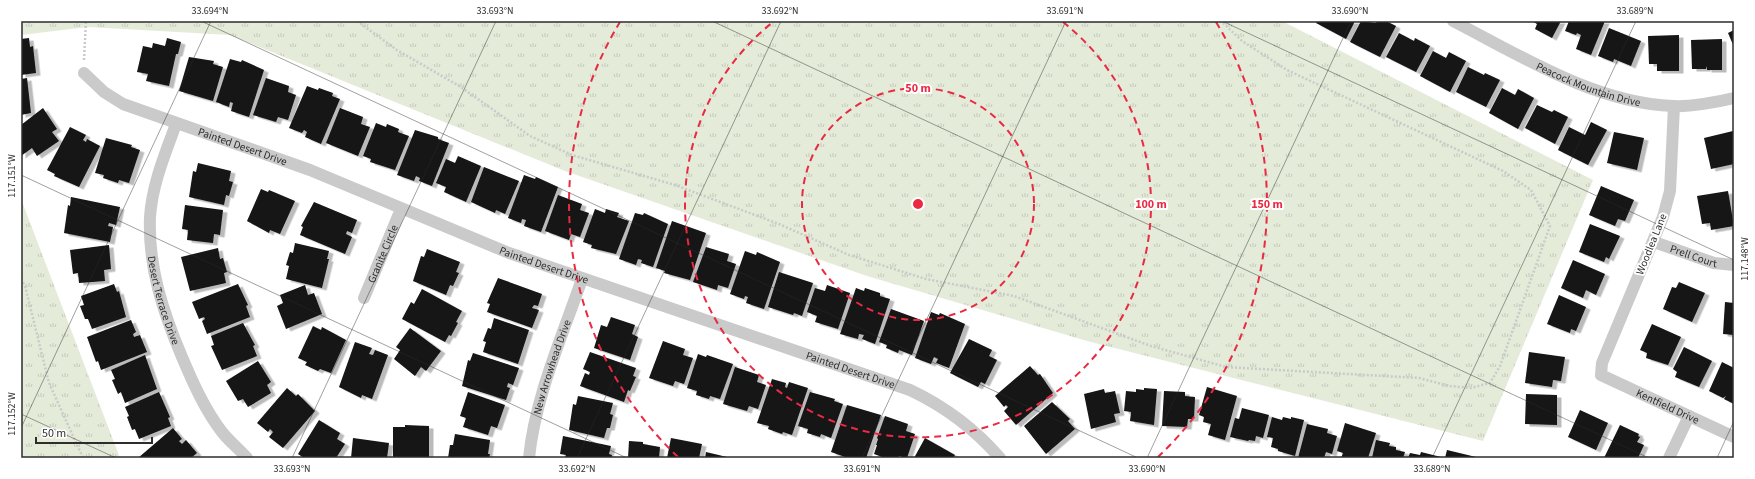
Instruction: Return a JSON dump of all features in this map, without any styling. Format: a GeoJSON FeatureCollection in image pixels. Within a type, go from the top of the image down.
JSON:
{"type":"FeatureCollection","features":[{"type":"Feature","properties":{"kind":"street","name":"Peacock Mountain Drive"},"geometry":{"type":"LineString","coordinates":[[1453,21],[1585,87],[1621,98],[1674,106],[1734,98]]}},
{"type":"Feature","properties":{"kind":"street","name":"Painted Desert Drive"},"geometry":{"type":"LineString","coordinates":[[84,73],[104,92],[123,104],[176,124],[230,141],[310,170],[402,210],[509,253],[910,390],[941,405],[958,417],[976,432],[1000,458]]}},
{"type":"Feature","properties":{"kind":"street","name":"Woodlea Lane"},"geometry":{"type":"LineString","coordinates":[[1601,375],[1602,363],[1610,342],[1664,217],[1670,190],[1674,106]]}},
{"type":"Feature","properties":{"kind":"street","name":"Desert Terrace Drive"},"geometry":{"type":"LineString","coordinates":[[176,124],[157,180],[150,216],[151,251],[157,290],[188,372],[206,408],[222,432],[247,458]]}},
{"type":"Feature","properties":{"kind":"street","name":"Granite Circle"},"geometry":{"type":"LineString","coordinates":[[364,298],[402,210]]}},
{"type":"Feature","properties":{"kind":"street","name":"Prell Court"},"geometry":{"type":"LineString","coordinates":[[1654,242],[1714,263],[1734,265]]}},
{"type":"Feature","properties":{"kind":"street","name":"New Arrowhead Drive"},"geometry":{"type":"LineString","coordinates":[[529,458],[531,438],[541,399],[582,279]]}},
{"type":"Feature","properties":{"kind":"street","name":"Kentfield Drive"},"geometry":{"type":"LineString","coordinates":[[1601,375],[1734,437]]}},
{"type":"Feature","properties":{"kind":"street"},"geometry":{"type":"LineString","coordinates":[[1670,458],[1689,416]]}},
{"type":"Feature","properties":{"kind":"path"},"geometry":{"type":"LineString","coordinates":[[84,73],[86,21]]}},
{"type":"Feature","properties":{"kind":"path"},"geometry":{"type":"LineString","coordinates":[[357,21],[397,50],[461,87],[530,136],[572,155],[675,185],[779,224],[850,255],[926,278],[1014,296],[1151,346],[1226,366],[1419,378],[1450,386],[1471,388],[1490,383],[1500,366],[1550,226],[1531,190],[1503,172],[1287,70],[1242,41],[1221,21]]}},
{"type":"Feature","properties":{"kind":"path"},"geometry":{"type":"LineString","coordinates":[[21,278],[49,383],[83,458]]}},
{"type":"Feature","properties":{"kind":"green space"},"geometry":{"type":"Polygon","coordinates":[[[21,21],[1282,21],[1593,180],[1483,441],[1087,341],[867,276],[565,171],[230,35],[88,27],[21,35],[21,21]]]}},
{"type":"Feature","properties":{"kind":"green space"},"geometry":{"type":"Polygon","coordinates":[[[21,199],[120,458],[21,458],[21,199]]]}},
{"type":"Feature","properties":{"kind":"building"},"geometry":{"type":"Polygon","coordinates":[[[1317,21],[1355,21],[1346,39],[1316,23],[1317,21]]]}},
{"type":"Feature","properties":{"kind":"building"},"geometry":{"type":"Polygon","coordinates":[[[1361,21],[1376,23],[1377,21],[1386,21],[1396,26],[1380,57],[1350,42],[1361,21]]]}},
{"type":"Feature","properties":{"kind":"building"},"geometry":{"type":"Polygon","coordinates":[[[1532,21],[1561,21],[1552,38],[1535,29],[1537,24],[1532,21]]]}},
{"type":"Feature","properties":{"kind":"building"},"geometry":{"type":"Polygon","coordinates":[[[1569,21],[1605,21],[1591,55],[1576,49],[1581,35],[1577,33],[1576,35],[1565,31],[1569,21]]]}},
{"type":"Feature","properties":{"kind":"building"},"geometry":{"type":"Polygon","coordinates":[[[1609,28],[1641,41],[1631,66],[1614,59],[1613,62],[1598,56],[1609,28]]]}},
{"type":"Feature","properties":{"kind":"building"},"geometry":{"type":"Polygon","coordinates":[[[1734,30],[1734,47],[1728,33],[1734,30]]]}},
{"type":"Feature","properties":{"kind":"building"},"geometry":{"type":"Polygon","coordinates":[[[1399,33],[1414,41],[1415,38],[1430,46],[1416,72],[1386,57],[1399,33]]]}},
{"type":"Feature","properties":{"kind":"building"},"geometry":{"type":"Polygon","coordinates":[[[1679,35],[1679,71],[1657,71],[1657,64],[1649,64],[1648,36],[1679,35]]]}},
{"type":"Feature","properties":{"kind":"building"},"geometry":{"type":"Polygon","coordinates":[[[29,38],[30,47],[33,46],[36,73],[21,75],[21,39],[29,38]]]}},
{"type":"Feature","properties":{"kind":"building"},"geometry":{"type":"Polygon","coordinates":[[[167,38],[181,42],[178,54],[176,54],[169,86],[146,81],[148,74],[137,72],[143,46],[152,48],[153,43],[165,46],[167,38]]]}},
{"type":"Feature","properties":{"kind":"building"},"geometry":{"type":"Polygon","coordinates":[[[1722,39],[1722,70],[1707,70],[1707,66],[1706,69],[1692,69],[1691,40],[1722,39]]]}},
{"type":"Feature","properties":{"kind":"building"},"geometry":{"type":"Polygon","coordinates":[[[1433,51],[1446,58],[1449,52],[1466,61],[1450,92],[1420,76],[1433,51]]]}},
{"type":"Feature","properties":{"kind":"building"},"geometry":{"type":"Polygon","coordinates":[[[189,57],[214,61],[213,64],[223,67],[213,101],[179,91],[189,57]]]}},
{"type":"Feature","properties":{"kind":"building"},"geometry":{"type":"Polygon","coordinates":[[[230,59],[241,62],[242,60],[264,70],[249,117],[231,111],[233,103],[230,102],[229,107],[216,102],[230,59]]]}},
{"type":"Feature","properties":{"kind":"building"},"geometry":{"type":"Polygon","coordinates":[[[1468,67],[1484,75],[1485,73],[1500,80],[1486,107],[1456,92],[1468,67]]]}},
{"type":"Feature","properties":{"kind":"building"},"geometry":{"type":"Polygon","coordinates":[[[27,78],[31,113],[21,115],[21,79],[27,78]]]}},
{"type":"Feature","properties":{"kind":"building"},"geometry":{"type":"Polygon","coordinates":[[[266,78],[289,86],[288,92],[296,95],[288,120],[278,117],[276,122],[253,115],[266,78]]]}},
{"type":"Feature","properties":{"kind":"building"},"geometry":{"type":"Polygon","coordinates":[[[307,86],[333,93],[332,96],[340,99],[321,144],[305,137],[307,132],[304,130],[302,133],[289,128],[307,86]]]}},
{"type":"Feature","properties":{"kind":"building"},"geometry":{"type":"Polygon","coordinates":[[[1502,88],[1515,95],[1518,89],[1534,98],[1518,129],[1489,113],[1502,88]]]}},
{"type":"Feature","properties":{"kind":"building"},"geometry":{"type":"Polygon","coordinates":[[[1537,105],[1552,112],[1554,110],[1568,117],[1555,144],[1525,128],[1537,105]]]}},
{"type":"Feature","properties":{"kind":"building"},"geometry":{"type":"Polygon","coordinates":[[[43,108],[57,129],[52,132],[59,141],[37,156],[32,148],[21,156],[21,125],[43,108]]]}},
{"type":"Feature","properties":{"kind":"building"},"geometry":{"type":"Polygon","coordinates":[[[340,108],[363,117],[361,124],[370,127],[358,156],[326,143],[340,108]]]}},
{"type":"Feature","properties":{"kind":"building"},"geometry":{"type":"Polygon","coordinates":[[[1591,122],[1607,130],[1588,165],[1558,150],[1569,127],[1585,135],[1591,122]]]}},
{"type":"Feature","properties":{"kind":"building"},"geometry":{"type":"Polygon","coordinates":[[[376,123],[386,127],[387,124],[399,129],[398,132],[409,136],[395,170],[370,162],[371,159],[363,156],[376,123]]]}},
{"type":"Feature","properties":{"kind":"building"},"geometry":{"type":"Polygon","coordinates":[[[70,127],[86,135],[83,140],[86,142],[87,139],[100,146],[79,187],[54,176],[55,174],[47,170],[70,127]]]}},
{"type":"Feature","properties":{"kind":"building"},"geometry":{"type":"Polygon","coordinates":[[[415,130],[438,137],[438,139],[449,143],[432,186],[419,181],[420,178],[416,176],[414,181],[397,175],[415,130]]]}},
{"type":"Feature","properties":{"kind":"building"},"geometry":{"type":"Polygon","coordinates":[[[1733,131],[1734,164],[1711,169],[1704,138],[1733,131]]]}},
{"type":"Feature","properties":{"kind":"building"},"geometry":{"type":"Polygon","coordinates":[[[1614,132],[1644,138],[1637,170],[1607,163],[1614,132]]]}},
{"type":"Feature","properties":{"kind":"building"},"geometry":{"type":"Polygon","coordinates":[[[106,138],[132,145],[131,147],[140,150],[129,183],[119,180],[118,183],[103,178],[104,175],[95,173],[106,138]]]}},
{"type":"Feature","properties":{"kind":"building"},"geometry":{"type":"Polygon","coordinates":[[[458,156],[481,166],[466,202],[444,192],[446,187],[436,183],[446,159],[455,163],[458,156]]]}},
{"type":"Feature","properties":{"kind":"building"},"geometry":{"type":"Polygon","coordinates":[[[198,163],[231,171],[229,181],[233,182],[229,196],[226,195],[224,205],[189,197],[193,171],[196,172],[198,163]]]}},
{"type":"Feature","properties":{"kind":"building"},"geometry":{"type":"Polygon","coordinates":[[[484,167],[519,181],[505,214],[496,210],[495,213],[471,202],[484,167]]]}},
{"type":"Feature","properties":{"kind":"building"},"geometry":{"type":"Polygon","coordinates":[[[524,175],[535,179],[536,177],[558,187],[541,232],[524,226],[526,220],[522,219],[521,223],[508,218],[524,175]]]}},
{"type":"Feature","properties":{"kind":"building"},"geometry":{"type":"Polygon","coordinates":[[[1601,186],[1634,200],[1625,221],[1618,219],[1615,226],[1589,215],[1601,186]]]}},
{"type":"Feature","properties":{"kind":"building"},"geometry":{"type":"Polygon","coordinates":[[[261,189],[268,192],[269,190],[295,201],[280,234],[270,230],[269,233],[247,221],[261,189]]]}},
{"type":"Feature","properties":{"kind":"building"},"geometry":{"type":"Polygon","coordinates":[[[1728,191],[1734,226],[1711,230],[1710,223],[1702,224],[1697,196],[1728,191]]]}},
{"type":"Feature","properties":{"kind":"building"},"geometry":{"type":"Polygon","coordinates":[[[558,195],[582,204],[580,210],[589,213],[580,237],[571,234],[569,240],[545,231],[558,195]]]}},
{"type":"Feature","properties":{"kind":"building"},"geometry":{"type":"Polygon","coordinates":[[[71,197],[120,207],[116,225],[109,223],[108,226],[113,227],[110,242],[64,233],[68,205],[70,206],[71,197]]]}},
{"type":"Feature","properties":{"kind":"building"},"geometry":{"type":"Polygon","coordinates":[[[314,202],[357,220],[352,233],[347,231],[346,234],[352,237],[345,254],[300,235],[303,227],[301,226],[314,202]]]}},
{"type":"Feature","properties":{"kind":"building"},"geometry":{"type":"Polygon","coordinates":[[[185,205],[223,210],[220,235],[214,234],[213,243],[187,240],[188,230],[182,229],[185,205]]]}},
{"type":"Feature","properties":{"kind":"building"},"geometry":{"type":"Polygon","coordinates":[[[595,209],[605,213],[606,209],[619,213],[617,217],[629,221],[616,254],[591,248],[592,245],[583,242],[595,209]]]}},
{"type":"Feature","properties":{"kind":"building"},"geometry":{"type":"Polygon","coordinates":[[[635,213],[643,215],[644,213],[668,224],[653,267],[641,263],[642,260],[638,259],[636,265],[619,259],[635,213]]]}},
{"type":"Feature","properties":{"kind":"building"},"geometry":{"type":"Polygon","coordinates":[[[672,221],[706,233],[690,280],[664,273],[665,271],[656,268],[672,221]]]}},
{"type":"Feature","properties":{"kind":"building"},"geometry":{"type":"Polygon","coordinates":[[[1590,224],[1620,236],[1609,259],[1606,257],[1604,262],[1579,252],[1590,224]]]}},
{"type":"Feature","properties":{"kind":"building"},"geometry":{"type":"Polygon","coordinates":[[[295,243],[329,251],[327,259],[329,259],[322,288],[286,279],[289,266],[286,265],[290,252],[293,253],[295,243]]]}},
{"type":"Feature","properties":{"kind":"building"},"geometry":{"type":"Polygon","coordinates":[[[109,245],[111,269],[104,270],[105,281],[79,283],[78,273],[73,274],[70,250],[109,245]]]}},
{"type":"Feature","properties":{"kind":"building"},"geometry":{"type":"Polygon","coordinates":[[[706,247],[729,254],[727,261],[736,264],[728,288],[718,285],[717,290],[693,282],[706,247]]]}},
{"type":"Feature","properties":{"kind":"building"},"geometry":{"type":"Polygon","coordinates":[[[218,248],[220,259],[223,258],[227,272],[224,273],[226,283],[190,291],[181,257],[218,248]]]}},
{"type":"Feature","properties":{"kind":"building"},"geometry":{"type":"Polygon","coordinates":[[[427,249],[460,262],[456,272],[459,273],[453,286],[450,285],[446,295],[413,281],[421,256],[424,257],[427,249]]]}},
{"type":"Feature","properties":{"kind":"building"},"geometry":{"type":"Polygon","coordinates":[[[745,251],[756,255],[757,252],[780,262],[764,309],[746,303],[748,297],[745,296],[744,299],[730,294],[745,251]]]}},
{"type":"Feature","properties":{"kind":"building"},"geometry":{"type":"Polygon","coordinates":[[[1573,260],[1605,274],[1596,295],[1586,290],[1583,298],[1561,288],[1573,260]]]}},
{"type":"Feature","properties":{"kind":"building"},"geometry":{"type":"Polygon","coordinates":[[[779,272],[813,283],[802,316],[794,313],[793,315],[768,307],[779,272]]]}},
{"type":"Feature","properties":{"kind":"building"},"geometry":{"type":"Polygon","coordinates":[[[498,278],[542,294],[538,306],[534,305],[532,308],[539,310],[532,328],[487,312],[490,304],[487,303],[498,278]]]}},
{"type":"Feature","properties":{"kind":"building"},"geometry":{"type":"Polygon","coordinates":[[[1679,282],[1705,293],[1692,322],[1663,309],[1672,287],[1676,288],[1679,282]]]}},
{"type":"Feature","properties":{"kind":"building"},"geometry":{"type":"Polygon","coordinates":[[[114,284],[117,292],[119,291],[126,317],[92,329],[88,319],[85,319],[80,306],[84,305],[81,296],[114,284]]]}},
{"type":"Feature","properties":{"kind":"building"},"geometry":{"type":"Polygon","coordinates":[[[238,284],[248,305],[246,306],[250,317],[207,334],[202,321],[205,319],[204,317],[199,319],[192,302],[238,284]]]}},
{"type":"Feature","properties":{"kind":"building"},"geometry":{"type":"Polygon","coordinates":[[[305,285],[308,295],[314,293],[322,314],[286,329],[277,306],[283,303],[280,295],[305,285]]]}},
{"type":"Feature","properties":{"kind":"building"},"geometry":{"type":"Polygon","coordinates":[[[827,285],[850,293],[838,329],[815,322],[817,316],[807,312],[815,288],[825,291],[827,285]]]}},
{"type":"Feature","properties":{"kind":"building"},"geometry":{"type":"Polygon","coordinates":[[[856,288],[864,291],[865,288],[880,293],[880,296],[890,299],[875,344],[862,339],[864,335],[859,334],[858,339],[840,334],[856,288]]]}},
{"type":"Feature","properties":{"kind":"building"},"geometry":{"type":"Polygon","coordinates":[[[422,289],[462,311],[451,336],[449,335],[445,342],[402,319],[411,302],[414,304],[422,289]]]}},
{"type":"Feature","properties":{"kind":"building"},"geometry":{"type":"Polygon","coordinates":[[[1559,295],[1586,307],[1576,331],[1571,329],[1570,333],[1547,324],[1559,295]]]}},
{"type":"Feature","properties":{"kind":"building"},"geometry":{"type":"Polygon","coordinates":[[[1725,302],[1734,303],[1734,335],[1723,334],[1725,302]]]}},
{"type":"Feature","properties":{"kind":"building"},"geometry":{"type":"Polygon","coordinates":[[[891,309],[924,321],[912,355],[899,350],[898,353],[886,348],[887,345],[879,342],[891,309]]]}},
{"type":"Feature","properties":{"kind":"building"},"geometry":{"type":"Polygon","coordinates":[[[931,312],[939,315],[940,313],[965,324],[949,368],[936,363],[938,359],[934,357],[931,364],[915,358],[931,312]]]}},
{"type":"Feature","properties":{"kind":"building"},"geometry":{"type":"Polygon","coordinates":[[[611,317],[635,325],[632,334],[638,337],[630,360],[594,348],[601,325],[607,327],[611,317]]]}},
{"type":"Feature","properties":{"kind":"building"},"geometry":{"type":"Polygon","coordinates":[[[494,318],[529,330],[518,364],[483,352],[486,342],[483,341],[488,328],[491,329],[494,318]]]}},
{"type":"Feature","properties":{"kind":"building"},"geometry":{"type":"Polygon","coordinates":[[[131,320],[136,332],[133,334],[134,337],[140,335],[147,352],[101,370],[98,361],[96,362],[87,337],[131,320]]]}},
{"type":"Feature","properties":{"kind":"building"},"geometry":{"type":"Polygon","coordinates":[[[243,323],[255,345],[253,346],[257,356],[222,370],[211,346],[214,345],[211,336],[243,323]]]}},
{"type":"Feature","properties":{"kind":"building"},"geometry":{"type":"Polygon","coordinates":[[[1652,324],[1681,337],[1668,365],[1646,358],[1647,353],[1640,350],[1652,324]]]}},
{"type":"Feature","properties":{"kind":"building"},"geometry":{"type":"Polygon","coordinates":[[[313,326],[321,330],[322,327],[346,340],[331,373],[320,369],[318,371],[305,365],[307,362],[298,358],[313,326]]]}},
{"type":"Feature","properties":{"kind":"building"},"geometry":{"type":"Polygon","coordinates":[[[410,328],[441,351],[426,371],[421,367],[415,376],[394,359],[400,350],[396,347],[410,328]]]}},
{"type":"Feature","properties":{"kind":"building"},"geometry":{"type":"Polygon","coordinates":[[[969,339],[992,350],[989,356],[997,360],[985,384],[981,382],[978,387],[950,373],[969,339]]]}},
{"type":"Feature","properties":{"kind":"building"},"geometry":{"type":"Polygon","coordinates":[[[663,341],[685,349],[683,355],[693,358],[684,384],[675,381],[673,386],[649,378],[663,341]]]}},
{"type":"Feature","properties":{"kind":"building"},"geometry":{"type":"Polygon","coordinates":[[[355,342],[372,348],[369,354],[373,355],[375,350],[388,355],[372,399],[362,395],[361,398],[339,387],[355,342]]]}},
{"type":"Feature","properties":{"kind":"building"},"geometry":{"type":"Polygon","coordinates":[[[1684,347],[1712,361],[1699,387],[1675,377],[1677,372],[1673,369],[1684,347]]]}},
{"type":"Feature","properties":{"kind":"building"},"geometry":{"type":"Polygon","coordinates":[[[590,352],[636,368],[633,376],[636,377],[630,391],[628,390],[624,402],[580,386],[585,373],[589,375],[590,372],[583,369],[590,352]]]}},
{"type":"Feature","properties":{"kind":"building"},"geometry":{"type":"Polygon","coordinates":[[[1529,352],[1565,357],[1561,381],[1553,380],[1552,387],[1525,383],[1529,352]]]}},
{"type":"Feature","properties":{"kind":"building"},"geometry":{"type":"Polygon","coordinates":[[[473,353],[519,368],[513,385],[508,383],[507,387],[510,388],[506,400],[462,386],[468,360],[470,361],[473,353]]]}},
{"type":"Feature","properties":{"kind":"building"},"geometry":{"type":"Polygon","coordinates":[[[698,354],[706,357],[707,355],[733,364],[720,399],[710,396],[709,399],[696,395],[697,391],[687,388],[698,354]]]}},
{"type":"Feature","properties":{"kind":"building"},"geometry":{"type":"Polygon","coordinates":[[[145,355],[157,389],[125,403],[121,392],[118,394],[112,380],[115,379],[111,370],[145,355]]]}},
{"type":"Feature","properties":{"kind":"building"},"geometry":{"type":"Polygon","coordinates":[[[258,361],[271,382],[267,385],[271,393],[248,407],[243,399],[238,401],[226,381],[258,361]]]}},
{"type":"Feature","properties":{"kind":"building"},"geometry":{"type":"Polygon","coordinates":[[[1722,362],[1734,368],[1734,404],[1724,399],[1726,396],[1723,398],[1709,391],[1722,362]]]}},
{"type":"Feature","properties":{"kind":"building"},"geometry":{"type":"Polygon","coordinates":[[[1030,366],[1038,375],[1040,374],[1053,393],[1016,425],[1004,411],[1008,407],[1006,405],[1004,407],[995,396],[1030,366]]]}},
{"type":"Feature","properties":{"kind":"building"},"geometry":{"type":"Polygon","coordinates":[[[735,367],[759,375],[757,382],[766,385],[758,409],[749,406],[747,411],[723,404],[735,367]]]}},
{"type":"Feature","properties":{"kind":"building"},"geometry":{"type":"Polygon","coordinates":[[[772,379],[786,383],[785,387],[787,388],[789,382],[808,388],[792,435],[783,432],[782,434],[768,429],[769,426],[757,423],[772,379]]]}},
{"type":"Feature","properties":{"kind":"building"},"geometry":{"type":"Polygon","coordinates":[[[1207,387],[1237,396],[1225,440],[1208,435],[1211,424],[1203,422],[1204,417],[1199,415],[1207,387]]]}},
{"type":"Feature","properties":{"kind":"building"},"geometry":{"type":"Polygon","coordinates":[[[287,388],[296,396],[298,394],[315,411],[283,448],[269,437],[273,432],[270,429],[268,432],[257,423],[287,388]]]}},
{"type":"Feature","properties":{"kind":"building"},"geometry":{"type":"Polygon","coordinates":[[[1144,388],[1157,389],[1154,425],[1130,421],[1131,412],[1124,411],[1126,391],[1136,392],[1136,389],[1144,390],[1144,388]]]}},
{"type":"Feature","properties":{"kind":"building"},"geometry":{"type":"Polygon","coordinates":[[[1104,389],[1105,393],[1115,391],[1120,413],[1114,414],[1116,422],[1091,429],[1084,394],[1104,389]]]}},
{"type":"Feature","properties":{"kind":"building"},"geometry":{"type":"Polygon","coordinates":[[[1164,391],[1185,392],[1185,396],[1195,397],[1194,419],[1188,419],[1187,427],[1162,426],[1164,391]]]}},
{"type":"Feature","properties":{"kind":"building"},"geometry":{"type":"Polygon","coordinates":[[[159,392],[170,417],[168,418],[171,426],[139,439],[135,429],[132,430],[127,417],[129,416],[125,407],[159,392]]]}},
{"type":"Feature","properties":{"kind":"building"},"geometry":{"type":"Polygon","coordinates":[[[468,392],[505,405],[497,428],[491,426],[488,435],[463,427],[466,418],[460,416],[468,392]]]}},
{"type":"Feature","properties":{"kind":"building"},"geometry":{"type":"Polygon","coordinates":[[[810,392],[835,399],[834,401],[843,404],[831,438],[821,434],[820,437],[807,433],[808,429],[798,426],[810,392]]]}},
{"type":"Feature","properties":{"kind":"building"},"geometry":{"type":"Polygon","coordinates":[[[1526,394],[1557,395],[1557,425],[1525,424],[1526,394]]]}},
{"type":"Feature","properties":{"kind":"building"},"geometry":{"type":"Polygon","coordinates":[[[578,396],[613,403],[610,414],[613,415],[610,428],[607,428],[604,438],[569,430],[573,404],[576,405],[578,396]]]}},
{"type":"Feature","properties":{"kind":"building"},"geometry":{"type":"Polygon","coordinates":[[[1052,402],[1070,419],[1068,421],[1075,429],[1046,454],[1024,426],[1052,402]]]}},
{"type":"Feature","properties":{"kind":"building"},"geometry":{"type":"Polygon","coordinates":[[[847,405],[881,415],[866,458],[848,458],[831,452],[847,405]]]}},
{"type":"Feature","properties":{"kind":"building"},"geometry":{"type":"Polygon","coordinates":[[[1242,408],[1269,415],[1263,438],[1256,436],[1255,441],[1248,441],[1230,437],[1235,418],[1239,419],[1242,408]]]}},
{"type":"Feature","properties":{"kind":"building"},"geometry":{"type":"Polygon","coordinates":[[[1580,410],[1608,423],[1596,450],[1568,437],[1580,410]]]}},
{"type":"Feature","properties":{"kind":"building"},"geometry":{"type":"Polygon","coordinates":[[[885,416],[908,424],[906,431],[915,434],[907,458],[899,456],[898,458],[885,458],[874,454],[877,445],[877,438],[885,416]]]}},
{"type":"Feature","properties":{"kind":"building"},"geometry":{"type":"Polygon","coordinates":[[[1272,417],[1282,420],[1283,417],[1291,419],[1291,417],[1304,420],[1295,456],[1278,451],[1278,449],[1271,447],[1273,438],[1267,437],[1272,417]]]}},
{"type":"Feature","properties":{"kind":"building"},"geometry":{"type":"Polygon","coordinates":[[[319,420],[340,433],[337,439],[345,444],[336,458],[304,458],[298,454],[319,420]]]}},
{"type":"Feature","properties":{"kind":"building"},"geometry":{"type":"Polygon","coordinates":[[[1345,423],[1376,433],[1368,458],[1341,458],[1343,453],[1337,451],[1345,423]]]}},
{"type":"Feature","properties":{"kind":"building"},"geometry":{"type":"Polygon","coordinates":[[[1307,424],[1328,429],[1327,433],[1337,436],[1332,454],[1326,452],[1324,458],[1298,458],[1307,424]]]}},
{"type":"Feature","properties":{"kind":"building"},"geometry":{"type":"Polygon","coordinates":[[[405,425],[429,426],[429,458],[393,458],[393,427],[405,427],[405,425]]]}},
{"type":"Feature","properties":{"kind":"building"},"geometry":{"type":"Polygon","coordinates":[[[1620,425],[1639,434],[1638,436],[1640,437],[1637,442],[1644,445],[1638,458],[1604,458],[1620,425]]]}},
{"type":"Feature","properties":{"kind":"building"},"geometry":{"type":"Polygon","coordinates":[[[173,428],[182,439],[179,441],[182,444],[186,440],[197,453],[191,458],[138,458],[173,428]]]}},
{"type":"Feature","properties":{"kind":"building"},"geometry":{"type":"Polygon","coordinates":[[[455,434],[490,440],[488,454],[490,454],[489,458],[448,458],[450,445],[453,445],[455,434]]]}},
{"type":"Feature","properties":{"kind":"building"},"geometry":{"type":"Polygon","coordinates":[[[563,436],[611,446],[609,454],[612,455],[611,458],[565,458],[566,455],[560,454],[563,436]]]}},
{"type":"Feature","properties":{"kind":"building"},"geometry":{"type":"Polygon","coordinates":[[[353,438],[389,443],[387,458],[351,458],[353,438]]]}},
{"type":"Feature","properties":{"kind":"building"},"geometry":{"type":"Polygon","coordinates":[[[671,438],[702,444],[699,458],[667,458],[671,438]]]}},
{"type":"Feature","properties":{"kind":"building"},"geometry":{"type":"Polygon","coordinates":[[[925,438],[955,455],[953,458],[914,458],[925,438]]]}},
{"type":"Feature","properties":{"kind":"building"},"geometry":{"type":"Polygon","coordinates":[[[1376,440],[1390,443],[1389,446],[1396,447],[1396,450],[1405,452],[1403,458],[1372,458],[1376,440]]]}},
{"type":"Feature","properties":{"kind":"building"},"geometry":{"type":"Polygon","coordinates":[[[629,441],[643,442],[643,444],[660,447],[659,458],[628,458],[629,441]]]}},
{"type":"Feature","properties":{"kind":"building"},"geometry":{"type":"Polygon","coordinates":[[[1447,450],[1476,457],[1445,458],[1447,450]]]}},
{"type":"Feature","properties":{"kind":"building"},"geometry":{"type":"Polygon","coordinates":[[[706,452],[727,457],[727,458],[705,458],[706,452]]]}},
{"type":"Feature","properties":{"kind":"building"},"geometry":{"type":"Polygon","coordinates":[[[1421,452],[1441,458],[1408,458],[1410,453],[1420,455],[1421,452]]]}}]}
